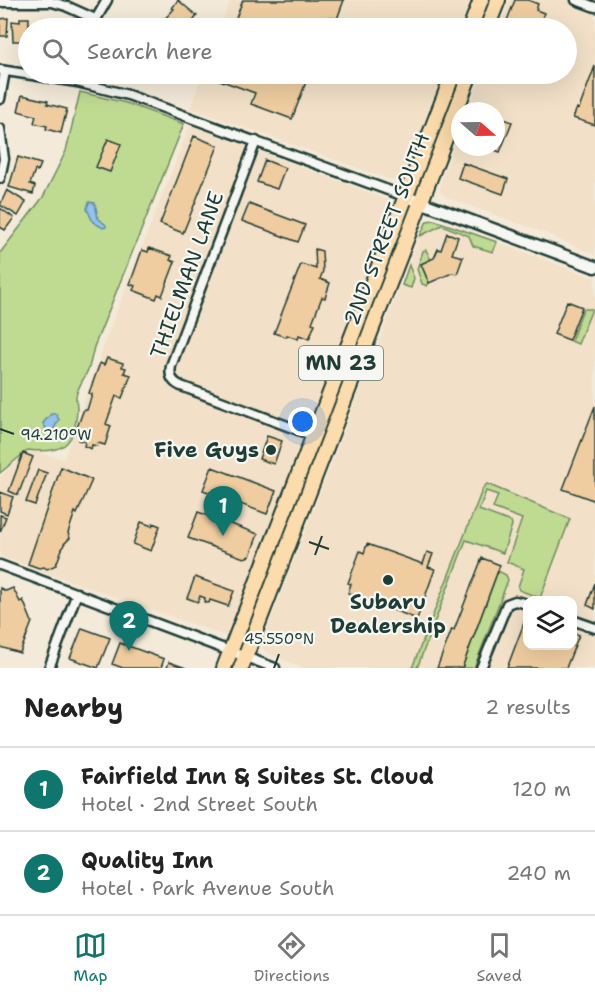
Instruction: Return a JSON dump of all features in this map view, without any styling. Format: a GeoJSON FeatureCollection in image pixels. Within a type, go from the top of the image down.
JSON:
{"type":"FeatureCollection","features":[{"type":"Feature","properties":{"kind":"highway"},"geometry":{"type":"LineString","coordinates":[[474,18],[481,0]]}},
{"type":"Feature","properties":{"kind":"highway"},"geometry":{"type":"LineString","coordinates":[[491,18],[498,0]]}},
{"type":"Feature","properties":{"kind":"highway","name":"2ND STREET SOUTH"},"geometry":{"type":"LineString","coordinates":[[224,668],[449,84]]}},
{"type":"Feature","properties":{"kind":"highway","name":"2ND STREET SOUTH"},"geometry":{"type":"LineString","coordinates":[[243,662],[466,84]]}},
{"type":"Feature","properties":{"kind":"street"},"geometry":{"type":"LineString","coordinates":[[576,0],[595,7]]}},
{"type":"Feature","properties":{"kind":"street"},"geometry":{"type":"LineString","coordinates":[[0,2],[52,1],[91,18]]}},
{"type":"Feature","properties":{"kind":"street"},"geometry":{"type":"LineString","coordinates":[[96,18],[106,1]]}},
{"type":"Feature","properties":{"kind":"street"},"geometry":{"type":"LineString","coordinates":[[0,99],[3,71],[18,72]]}},
{"type":"Feature","properties":{"kind":"street"},"geometry":{"type":"LineString","coordinates":[[96,84],[595,267]]}},
{"type":"Feature","properties":{"kind":"street"},"geometry":{"type":"LineString","coordinates":[[0,129],[4,159],[0,178]]}},
{"type":"Feature","properties":{"kind":"street","name":"THIELMAN LANE"},"geometry":{"type":"LineString","coordinates":[[256,141],[170,373],[176,383],[181,386],[314,436]]}},
{"type":"Feature","properties":{"kind":"street"},"geometry":{"type":"LineString","coordinates":[[0,565],[231,652],[243,662],[275,668]]}},
{"type":"Feature","properties":{"kind":"street"},"geometry":{"type":"LineString","coordinates":[[49,668],[77,593]]}},
{"type":"Feature","properties":{"kind":"street"},"geometry":{"type":"LineString","coordinates":[[481,668],[501,616],[510,602],[523,602]]}},
{"type":"Feature","properties":{"kind":"street"},"geometry":{"type":"LineString","coordinates":[[577,621],[595,628]]}},
{"type":"Feature","properties":{"kind":"shaded area"},"geometry":{"type":"Polygon","coordinates":[[[230,0],[470,0],[464,18],[224,18],[230,0]]]}},
{"type":"Feature","properties":{"kind":"shaded area"},"geometry":{"type":"Polygon","coordinates":[[[510,0],[595,0],[595,255],[540,231],[446,197],[440,192],[441,180],[451,154],[451,156],[505,156],[505,102],[471,102],[478,84],[577,84],[577,18],[503,18],[510,0]]]}},
{"type":"Feature","properties":{"kind":"shaded area"},"geometry":{"type":"Polygon","coordinates":[[[199,84],[439,84],[403,175],[394,181],[190,108],[199,84]]]}},
{"type":"Feature","properties":{"kind":"shaded area"},"geometry":{"type":"Polygon","coordinates":[[[190,125],[394,202],[228,637],[0,556],[0,477],[28,450],[64,459],[110,328],[190,125]]]}},
{"type":"Feature","properties":{"kind":"shaded area"},"geometry":{"type":"Polygon","coordinates":[[[431,220],[439,221],[595,278],[595,668],[303,668],[269,654],[262,648],[263,640],[424,225],[431,220]]]}},
{"type":"Feature","properties":{"kind":"green space"},"geometry":{"type":"Polygon","coordinates":[[[80,92],[126,103],[184,124],[94,347],[88,370],[78,389],[76,422],[70,440],[58,449],[50,451],[28,450],[0,473],[0,253],[43,197],[66,151],[80,92]]]}},
{"type":"Feature","properties":{"kind":"green space"},"geometry":{"type":"Polygon","coordinates":[[[434,220],[497,242],[493,252],[473,246],[469,236],[442,225],[420,236],[427,221],[434,220]]]}},
{"type":"Feature","properties":{"kind":"green space"},"geometry":{"type":"Polygon","coordinates":[[[426,250],[431,260],[421,264],[429,283],[427,286],[422,284],[417,269],[423,251],[426,250]]]}},
{"type":"Feature","properties":{"kind":"green space"},"geometry":{"type":"Polygon","coordinates":[[[409,265],[414,278],[411,288],[402,285],[409,265]]]}},
{"type":"Feature","properties":{"kind":"green space"},"geometry":{"type":"Polygon","coordinates":[[[583,309],[592,309],[578,344],[571,341],[583,309]]]}},
{"type":"Feature","properties":{"kind":"green space"},"geometry":{"type":"Polygon","coordinates":[[[487,484],[570,519],[541,596],[519,590],[524,569],[507,562],[522,519],[493,508],[498,495],[486,491],[479,510],[511,522],[512,525],[503,553],[466,540],[417,668],[412,668],[483,488],[487,484]]]}},
{"type":"Feature","properties":{"kind":"green space"},"geometry":{"type":"Polygon","coordinates":[[[498,571],[506,575],[508,580],[474,668],[462,668],[498,571]]]}},
{"type":"Feature","properties":{"kind":"water"},"geometry":{"type":"Polygon","coordinates":[[[89,202],[95,203],[98,218],[106,227],[103,228],[93,222],[87,209],[89,202]]]}},
{"type":"Feature","properties":{"kind":"water"},"geometry":{"type":"Polygon","coordinates":[[[51,414],[56,414],[59,420],[53,430],[49,430],[43,423],[51,414]]]}},
{"type":"Feature","properties":{"kind":"building"},"geometry":{"type":"Polygon","coordinates":[[[178,0],[197,16],[196,18],[165,18],[174,9],[172,8],[178,0]]]}},
{"type":"Feature","properties":{"kind":"building"},"geometry":{"type":"Polygon","coordinates":[[[243,0],[344,0],[337,18],[236,18],[243,0]]]}},
{"type":"Feature","properties":{"kind":"building"},"geometry":{"type":"Polygon","coordinates":[[[515,0],[528,0],[538,4],[536,10],[544,13],[542,18],[508,18],[515,0]]]}},
{"type":"Feature","properties":{"kind":"building"},"geometry":{"type":"Polygon","coordinates":[[[8,18],[7,36],[0,36],[0,19],[8,18]]]}},
{"type":"Feature","properties":{"kind":"building"},"geometry":{"type":"Polygon","coordinates":[[[12,21],[18,22],[18,41],[13,41],[12,21]]]}},
{"type":"Feature","properties":{"kind":"building"},"geometry":{"type":"Polygon","coordinates":[[[595,66],[595,125],[573,118],[577,108],[579,109],[595,66]]]}},
{"type":"Feature","properties":{"kind":"building"},"geometry":{"type":"Polygon","coordinates":[[[230,84],[305,84],[292,119],[251,104],[255,93],[230,84]]]}},
{"type":"Feature","properties":{"kind":"building"},"geometry":{"type":"Polygon","coordinates":[[[22,95],[48,101],[47,104],[67,109],[61,133],[34,123],[36,116],[18,111],[22,95]]]}},
{"type":"Feature","properties":{"kind":"building"},"geometry":{"type":"Polygon","coordinates":[[[505,119],[512,122],[505,140],[505,119]]]}},
{"type":"Feature","properties":{"kind":"building"},"geometry":{"type":"Polygon","coordinates":[[[194,136],[218,146],[183,233],[160,224],[194,136]]]}},
{"type":"Feature","properties":{"kind":"building"},"geometry":{"type":"Polygon","coordinates":[[[108,139],[121,144],[110,172],[96,167],[108,139]]]}},
{"type":"Feature","properties":{"kind":"building"},"geometry":{"type":"Polygon","coordinates":[[[18,157],[41,164],[38,171],[35,170],[30,184],[35,186],[33,194],[9,187],[18,157]]]}},
{"type":"Feature","properties":{"kind":"building"},"geometry":{"type":"Polygon","coordinates":[[[265,160],[285,168],[277,189],[257,182],[265,160]]]}},
{"type":"Feature","properties":{"kind":"building"},"geometry":{"type":"Polygon","coordinates":[[[463,163],[508,179],[503,194],[458,178],[463,163]]]}},
{"type":"Feature","properties":{"kind":"building"},"geometry":{"type":"Polygon","coordinates":[[[7,190],[26,202],[18,216],[0,205],[7,190]]]}},
{"type":"Feature","properties":{"kind":"building"},"geometry":{"type":"Polygon","coordinates":[[[249,204],[305,225],[298,242],[242,221],[249,204]]]}},
{"type":"Feature","properties":{"kind":"building"},"geometry":{"type":"Polygon","coordinates":[[[0,208],[14,218],[5,230],[0,227],[0,208]]]}},
{"type":"Feature","properties":{"kind":"building"},"geometry":{"type":"Polygon","coordinates":[[[447,233],[458,237],[452,254],[463,257],[457,274],[452,273],[429,283],[421,264],[434,258],[438,249],[441,250],[447,233]]]}},
{"type":"Feature","properties":{"kind":"building"},"geometry":{"type":"Polygon","coordinates":[[[149,248],[172,256],[170,260],[175,262],[162,296],[158,294],[156,299],[133,290],[135,286],[130,284],[142,250],[148,252],[149,248]]]}},
{"type":"Feature","properties":{"kind":"building"},"geometry":{"type":"Polygon","coordinates":[[[315,249],[322,251],[323,271],[320,279],[330,283],[312,323],[315,324],[309,339],[299,335],[298,339],[274,333],[301,264],[316,269],[315,249]]]}},
{"type":"Feature","properties":{"kind":"building"},"geometry":{"type":"Polygon","coordinates":[[[567,301],[582,307],[569,340],[554,334],[567,301]]]}},
{"type":"Feature","properties":{"kind":"building"},"geometry":{"type":"Polygon","coordinates":[[[107,358],[123,363],[122,367],[126,368],[124,373],[131,375],[122,398],[116,396],[106,424],[111,426],[105,445],[98,443],[97,446],[92,445],[91,449],[84,446],[85,442],[78,440],[80,434],[75,433],[84,409],[87,410],[92,394],[89,393],[100,363],[104,365],[107,358]]]}},
{"type":"Feature","properties":{"kind":"building"},"geometry":{"type":"Polygon","coordinates":[[[595,406],[595,495],[593,500],[563,489],[595,406]]]}},
{"type":"Feature","properties":{"kind":"building","name":"Five Guys"},"geometry":{"type":"Polygon","coordinates":[[[267,436],[282,441],[274,464],[259,459],[267,436]]]}},
{"type":"Feature","properties":{"kind":"building"},"geometry":{"type":"Polygon","coordinates":[[[23,453],[33,457],[18,495],[9,491],[23,453]]]}},
{"type":"Feature","properties":{"kind":"building"},"geometry":{"type":"Polygon","coordinates":[[[61,467],[92,480],[77,514],[75,512],[68,533],[70,538],[64,544],[56,565],[47,569],[39,568],[28,564],[61,467]]]}},
{"type":"Feature","properties":{"kind":"building"},"geometry":{"type":"Polygon","coordinates":[[[212,467],[276,491],[267,514],[203,490],[212,467]]]}},
{"type":"Feature","properties":{"kind":"building"},"geometry":{"type":"Polygon","coordinates":[[[38,470],[47,473],[35,505],[26,502],[38,470]]]}},
{"type":"Feature","properties":{"kind":"building"},"geometry":{"type":"Polygon","coordinates":[[[0,492],[13,497],[7,514],[0,511],[0,492]]]}},
{"type":"Feature","properties":{"kind":"building"},"geometry":{"type":"Polygon","coordinates":[[[198,512],[258,534],[250,556],[244,558],[188,538],[198,512]]]}},
{"type":"Feature","properties":{"kind":"building"},"geometry":{"type":"Polygon","coordinates":[[[0,515],[6,517],[0,532],[0,515]]]}},
{"type":"Feature","properties":{"kind":"building"},"geometry":{"type":"Polygon","coordinates":[[[141,522],[160,526],[151,551],[133,544],[141,522]]]}},
{"type":"Feature","properties":{"kind":"building"},"geometry":{"type":"Polygon","coordinates":[[[367,544],[423,564],[427,552],[433,554],[428,567],[435,569],[417,619],[348,593],[351,584],[348,583],[360,551],[364,553],[367,544]]]}},
{"type":"Feature","properties":{"kind":"building"},"geometry":{"type":"Polygon","coordinates":[[[482,558],[500,565],[462,668],[437,668],[452,629],[454,630],[482,558]]]}},
{"type":"Feature","properties":{"kind":"building"},"geometry":{"type":"Polygon","coordinates":[[[195,577],[234,591],[228,606],[210,600],[209,603],[204,602],[205,598],[200,596],[198,602],[187,598],[195,577]]]}},
{"type":"Feature","properties":{"kind":"building"},"geometry":{"type":"Polygon","coordinates":[[[595,583],[595,609],[587,605],[595,583]]]}},
{"type":"Feature","properties":{"kind":"building"},"geometry":{"type":"Polygon","coordinates":[[[0,588],[6,591],[13,588],[20,602],[23,600],[32,622],[20,653],[0,647],[0,588]]]}},
{"type":"Feature","properties":{"kind":"building"},"geometry":{"type":"Polygon","coordinates":[[[523,626],[523,650],[573,650],[566,668],[507,668],[523,626]]]}},
{"type":"Feature","properties":{"kind":"building"},"geometry":{"type":"Polygon","coordinates":[[[82,628],[110,638],[98,668],[70,658],[82,628]]]}},
{"type":"Feature","properties":{"kind":"building"},"geometry":{"type":"Polygon","coordinates":[[[120,643],[164,659],[161,668],[123,668],[112,664],[120,643]]]}},
{"type":"Feature","properties":{"kind":"building"},"geometry":{"type":"Polygon","coordinates":[[[169,662],[186,668],[167,668],[169,662]]]}},
{"type":"Feature","properties":{"kind":"place","name":"Five Guys"},"geometry":{"type":"Point","coordinates":[271,450]}},
{"type":"Feature","properties":{"kind":"place","name":"Fairfield Inn & Suites St. Cloud"},"geometry":{"type":"Point","coordinates":[223,536]}},
{"type":"Feature","properties":{"kind":"place","name":"Subaru Dealership"},"geometry":{"type":"Point","coordinates":[388,580]}},
{"type":"Feature","properties":{"kind":"place","name":"Quality Inn"},"geometry":{"type":"Point","coordinates":[129,651]}}]}
